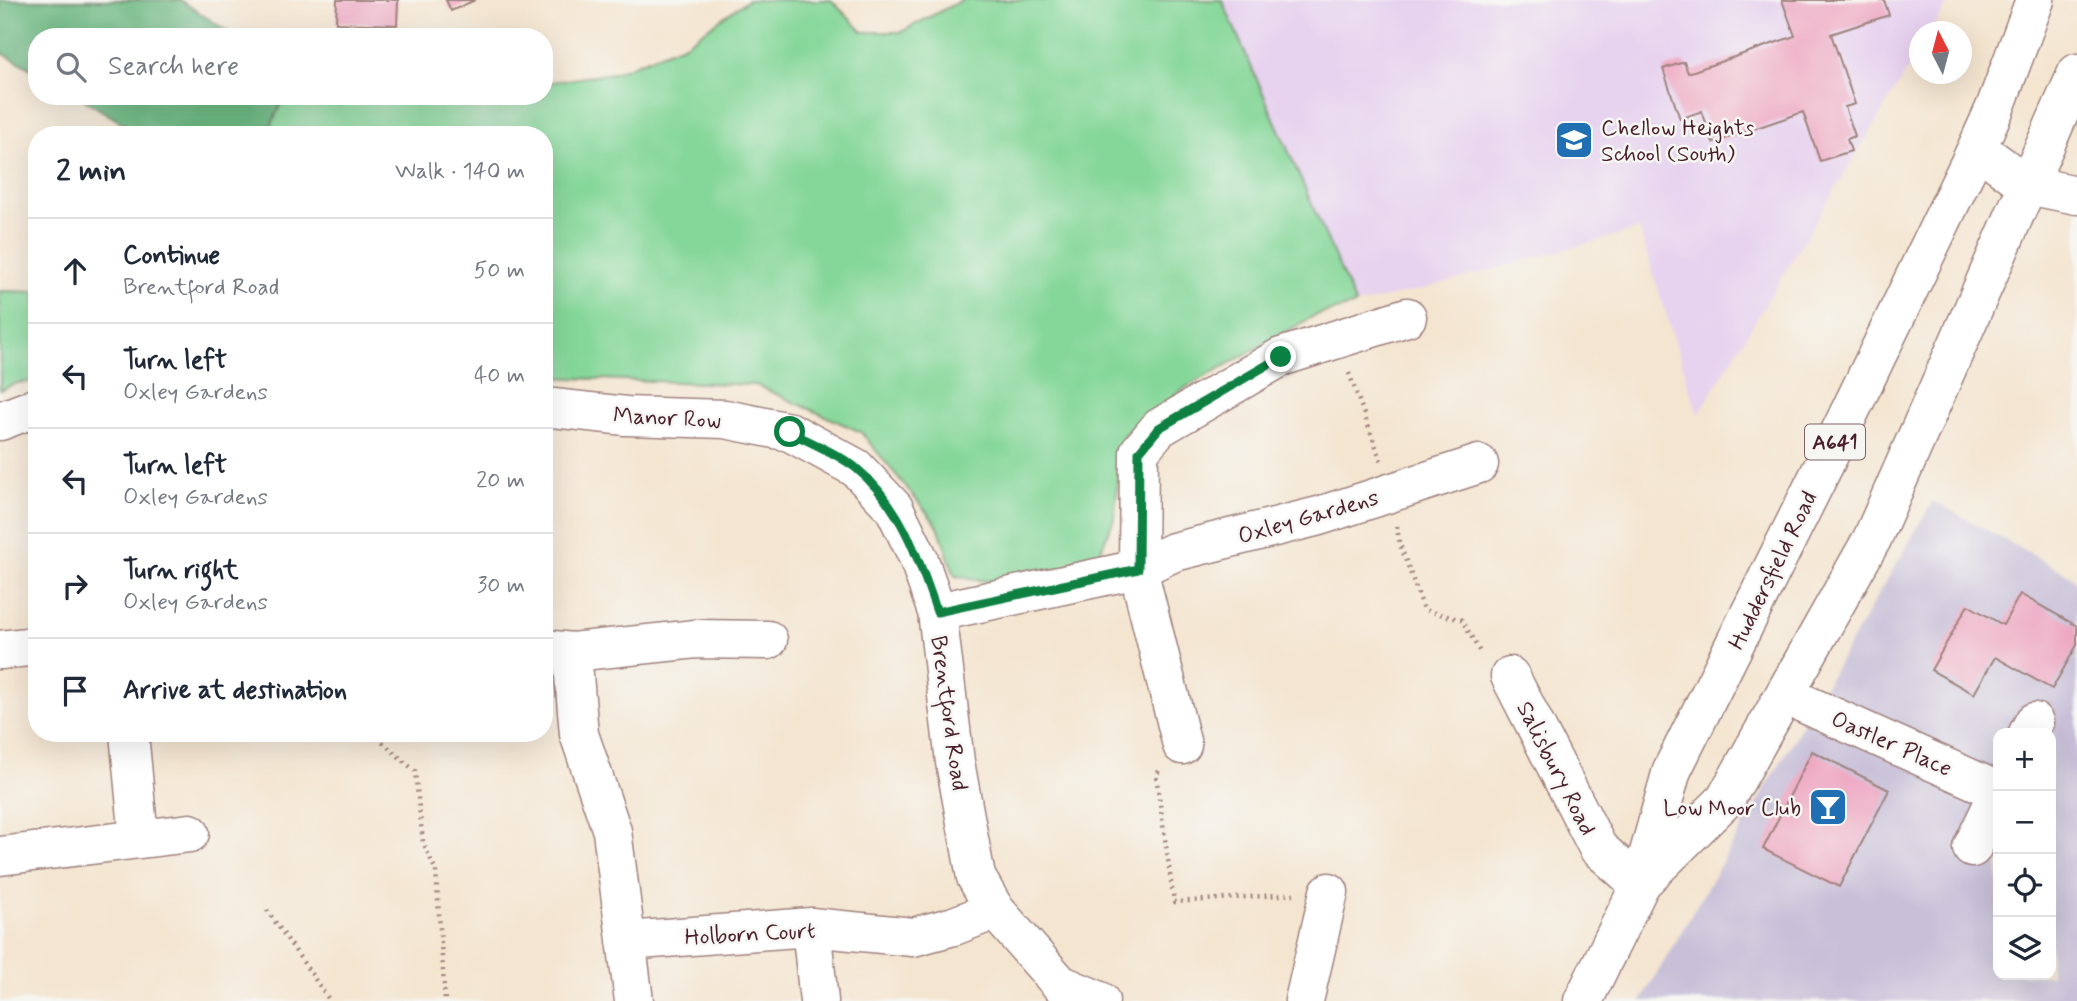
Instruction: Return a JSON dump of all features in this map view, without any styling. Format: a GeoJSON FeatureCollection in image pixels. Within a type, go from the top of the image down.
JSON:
{"type":"FeatureCollection","features":[{"type":"Feature","properties":{"kind":"street","name":"Huddersfield Road"},"geometry":{"type":"LineString","coordinates":[[1583,1001],[1640,885],[1672,770],[1826,461],[1977,148],[1995,108],[2035,0]]}},
{"type":"Feature","properties":{"kind":"street","name":"Huddersfield Road"},"geometry":{"type":"LineString","coordinates":[[1640,885],[1725,800],[1872,539],[2077,73]]}},
{"type":"Feature","properties":{"kind":"street"},"geometry":{"type":"LineString","coordinates":[[1977,148],[2027,185],[2077,195]]}},
{"type":"Feature","properties":{"kind":"street"},"geometry":{"type":"LineString","coordinates":[[1182,745],[1138,569],[1139,452],[1159,428],[1281,357],[1407,317]]}},
{"type":"Feature","properties":{"kind":"street","name":"Manor Row"},"geometry":{"type":"LineString","coordinates":[[553,408],[626,416],[725,419],[790,432]]}},
{"type":"Feature","properties":{"kind":"street"},"geometry":{"type":"LineString","coordinates":[[0,421],[28,410]]}},
{"type":"Feature","properties":{"kind":"street","name":"Brentford Road"},"geometry":{"type":"LineString","coordinates":[[790,432],[856,468],[894,508],[918,558],[937,612],[955,762],[976,877],[995,910],[1060,984],[1100,1001]]}},
{"type":"Feature","properties":{"kind":"street","name":"Oxley Gardens"},"geometry":{"type":"LineString","coordinates":[[937,612],[1138,569],[1174,552],[1319,516],[1479,464]]}},
{"type":"Feature","properties":{"kind":"street"},"geometry":{"type":"LineString","coordinates":[[634,1001],[612,831],[579,734],[558,650],[696,639],[768,640]]}},
{"type":"Feature","properties":{"kind":"street"},"geometry":{"type":"LineString","coordinates":[[0,650],[28,647]]}},
{"type":"Feature","properties":{"kind":"street","name":"Salisbury Road"},"geometry":{"type":"LineString","coordinates":[[1510,676],[1598,848],[1640,885]]}},
{"type":"Feature","properties":{"kind":"street","name":"Oastler Place"},"geometry":{"type":"LineString","coordinates":[[1785,695],[1994,791]]}},
{"type":"Feature","properties":{"kind":"street"},"geometry":{"type":"LineString","coordinates":[[130,742],[139,839]]}},
{"type":"Feature","properties":{"kind":"street","name":"Oastler Place"},"geometry":{"type":"LineString","coordinates":[[1972,848],[1993,804]]}},
{"type":"Feature","properties":{"kind":"street"},"geometry":{"type":"LineString","coordinates":[[0,856],[190,833]]}},
{"type":"Feature","properties":{"kind":"street"},"geometry":{"type":"LineString","coordinates":[[1304,1001],[1329,892]]}},
{"type":"Feature","properties":{"kind":"street","name":"Holborn Court"},"geometry":{"type":"LineString","coordinates":[[626,941],[811,926],[913,937],[954,926],[995,910]]}},
{"type":"Feature","properties":{"kind":"street"},"geometry":{"type":"LineString","coordinates":[[811,926],[819,1001]]}},
{"type":"Feature","properties":{"kind":"path"},"geometry":{"type":"LineString","coordinates":[[382,742],[415,771],[423,842],[436,871],[445,1001]]}},
{"type":"Feature","properties":{"kind":"path"},"geometry":{"type":"LineString","coordinates":[[1182,745],[1156,775],[1174,902],[1329,892]]}},
{"type":"Feature","properties":{"kind":"path"},"geometry":{"type":"LineString","coordinates":[[267,910],[330,1001]]}},
{"type":"Feature","properties":{"kind":"shaded area","name":"Chellow Heights School (South)"},"geometry":{"type":"Polygon","coordinates":[[[1222,0],[1950,0],[1937,21],[1909,21],[1909,67],[1698,415],[1639,229],[1356,305],[1222,0]]]}},
{"type":"Feature","properties":{"kind":"shaded area"},"geometry":{"type":"Polygon","coordinates":[[[1933,501],[2071,576],[2077,584],[2077,1001],[1641,1001],[1933,501]]]}},
{"type":"Feature","properties":{"kind":"green space"},"geometry":{"type":"Polygon","coordinates":[[[0,0],[180,0],[222,28],[28,28],[28,67],[0,52],[0,0]]]}},
{"type":"Feature","properties":{"kind":"green space"},"geometry":{"type":"Polygon","coordinates":[[[748,0],[831,0],[863,32],[901,32],[962,0],[1222,0],[1356,305],[1316,315],[1185,388],[1123,435],[1114,519],[1096,562],[998,583],[955,576],[938,526],[861,432],[756,385],[553,377],[553,126],[271,126],[280,105],[553,105],[553,82],[614,73],[685,44],[748,0]]]}},
{"type":"Feature","properties":{"kind":"green space"},"geometry":{"type":"Polygon","coordinates":[[[93,105],[280,105],[271,126],[127,126],[93,105]]]}},
{"type":"Feature","properties":{"kind":"green space"},"geometry":{"type":"Polygon","coordinates":[[[0,291],[28,292],[28,382],[0,390],[0,291]]]}},
{"type":"Feature","properties":{"kind":"building"},"geometry":{"type":"Polygon","coordinates":[[[337,0],[398,0],[397,25],[336,23],[337,0]]]}},
{"type":"Feature","properties":{"kind":"building"},"geometry":{"type":"Polygon","coordinates":[[[446,0],[475,0],[451,11],[446,0]]]}},
{"type":"Feature","properties":{"kind":"building"},"geometry":{"type":"Polygon","coordinates":[[[1782,0],[1884,0],[1889,15],[1831,34],[1855,104],[1845,107],[1855,136],[1847,139],[1851,151],[1820,161],[1803,112],[1713,143],[1702,111],[1680,119],[1663,69],[1684,62],[1688,73],[1795,36],[1782,0]]]}},
{"type":"Feature","properties":{"kind":"building"},"geometry":{"type":"Polygon","coordinates":[[[2020,594],[2077,626],[2077,645],[2052,689],[1995,657],[1974,694],[1931,670],[1968,605],[2003,625],[2020,594]]]}},
{"type":"Feature","properties":{"kind":"building"},"geometry":{"type":"Polygon","coordinates":[[[1812,751],[1889,790],[1839,887],[1763,849],[1812,751]]]}},
{"type":"Feature","properties":{"kind":"place","name":"Chellow Heights School (South)"},"geometry":{"type":"Point","coordinates":[1574,140]}},
{"type":"Feature","properties":{"kind":"place","name":"Low Moor Club"},"geometry":{"type":"Point","coordinates":[1828,807]}},
{"type":"Feature","properties":{"kind":"route"},"geometry":{"type":"LineString","coordinates":[[790,432],[856,468],[894,508],[918,558],[937,612],[1138,569],[1139,452],[1159,428],[1281,357]]}}]}
